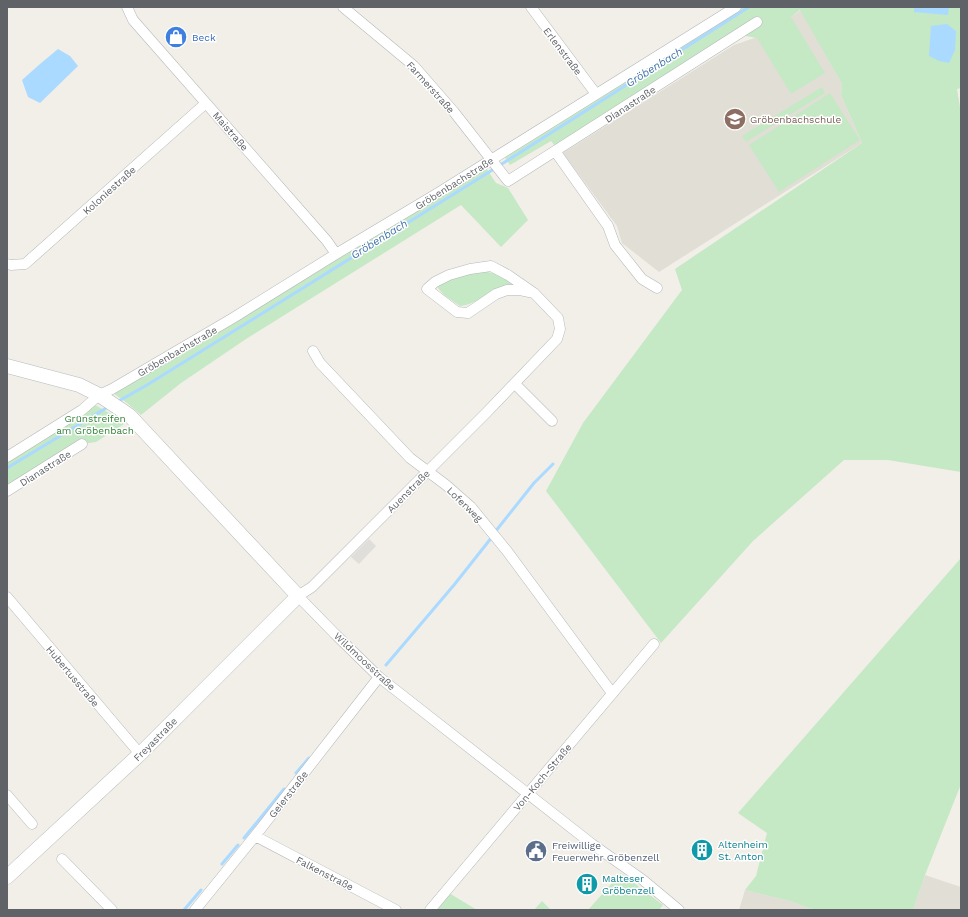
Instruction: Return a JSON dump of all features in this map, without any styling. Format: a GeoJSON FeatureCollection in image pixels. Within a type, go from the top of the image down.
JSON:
{"type":"FeatureCollection","features":[{"type":"Feature","properties":{"kind":"street","name":"Maistraße"},"geometry":{"type":"LineString","coordinates":[[127,7],[134,20],[327,241],[336,254]]}},
{"type":"Feature","properties":{"kind":"street","name":"Farmerstraße"},"geometry":{"type":"LineString","coordinates":[[343,7],[414,66],[454,112],[498,167]]}},
{"type":"Feature","properties":{"kind":"street","name":"Erlenstraße"},"geometry":{"type":"LineString","coordinates":[[531,7],[596,94]]}},
{"type":"Feature","properties":{"kind":"street","name":"Gröbenbachstraße"},"geometry":{"type":"LineString","coordinates":[[7,457],[104,398],[112,389],[233,318],[438,193],[498,167],[596,94],[736,7]]}},
{"type":"Feature","properties":{"kind":"street","name":"Dianastraße"},"geometry":{"type":"LineString","coordinates":[[498,167],[508,181],[757,22]]}},
{"type":"Feature","properties":{"kind":"street","name":"Koloniestraße"},"geometry":{"type":"LineString","coordinates":[[7,264],[25,264],[206,103]]}},
{"type":"Feature","properties":{"kind":"street"},"geometry":{"type":"LineString","coordinates":[[555,152],[608,226],[615,245],[642,279],[657,288]]}},
{"type":"Feature","properties":{"kind":"street","name":"Auenstraße"},"geometry":{"type":"LineString","coordinates":[[298,596],[316,583],[515,384],[557,339],[560,329],[558,318],[534,293],[508,275],[491,266],[470,269],[449,275],[435,282],[427,289],[457,312],[468,313],[496,294],[507,290],[520,290],[534,293]]}},
{"type":"Feature","properties":{"kind":"street","name":"Loferweg"},"geometry":{"type":"LineString","coordinates":[[312,352],[320,363],[410,458],[446,485],[471,507],[507,551],[612,693]]}},
{"type":"Feature","properties":{"kind":"street","name":"Wildmoosstraße"},"geometry":{"type":"LineString","coordinates":[[7,366],[79,385],[104,398],[130,416],[298,596],[379,677],[592,844],[643,880],[679,910]]}},
{"type":"Feature","properties":{"kind":"street"},"geometry":{"type":"LineString","coordinates":[[515,384],[552,422]]}},
{"type":"Feature","properties":{"kind":"street","name":"Dianastraße"},"geometry":{"type":"LineString","coordinates":[[7,491],[82,444]]}},
{"type":"Feature","properties":{"kind":"street","name":"Freyastraße"},"geometry":{"type":"LineString","coordinates":[[7,877],[140,754],[298,596]]}},
{"type":"Feature","properties":{"kind":"street","name":"Hubertusstraße"},"geometry":{"type":"LineString","coordinates":[[7,597],[140,754]]}},
{"type":"Feature","properties":{"kind":"street","name":"Von-Koch-Straße"},"geometry":{"type":"LineString","coordinates":[[430,910],[654,644]]}},
{"type":"Feature","properties":{"kind":"street","name":"Geierstraße"},"geometry":{"type":"LineString","coordinates":[[195,910],[255,836],[379,677]]}},
{"type":"Feature","properties":{"kind":"street"},"geometry":{"type":"LineString","coordinates":[[7,795],[32,824]]}},
{"type":"Feature","properties":{"kind":"street","name":"Falkenstraße"},"geometry":{"type":"LineString","coordinates":[[255,836],[396,910]]}},
{"type":"Feature","properties":{"kind":"street"},"geometry":{"type":"LineString","coordinates":[[62,859],[112,910]]}},
{"type":"Feature","properties":{"kind":"shaded area","name":"Gröbenbachschule"},"geometry":{"type":"Polygon","coordinates":[[[801,10],[842,84],[841,95],[862,143],[659,272],[622,243],[617,226],[563,153],[734,45],[757,37],[801,10]]]}},
{"type":"Feature","properties":{"kind":"shaded area"},"geometry":{"type":"Polygon","coordinates":[[[369,539],[376,546],[359,564],[351,557],[369,539]]]}},
{"type":"Feature","properties":{"kind":"shaded area"},"geometry":{"type":"Polygon","coordinates":[[[925,875],[961,887],[961,910],[913,910],[925,875]]]}},
{"type":"Feature","properties":{"kind":"shaded area"},"geometry":{"type":"Polygon","coordinates":[[[745,890],[790,901],[814,910],[739,910],[745,890]]]}},
{"type":"Feature","properties":{"kind":"green space"},"geometry":{"type":"Polygon","coordinates":[[[741,7],[961,7],[961,88],[957,89],[961,108],[961,472],[888,460],[844,460],[753,541],[661,643],[546,491],[583,423],[682,290],[675,269],[862,143],[841,95],[842,84],[800,10],[791,17],[825,73],[791,94],[757,38],[734,34],[556,147],[551,141],[510,165],[504,156],[741,7]]]}},
{"type":"Feature","properties":{"kind":"green space"},"geometry":{"type":"Polygon","coordinates":[[[822,87],[825,93],[746,142],[742,136],[822,87]]]}},
{"type":"Feature","properties":{"kind":"green space"},"geometry":{"type":"Polygon","coordinates":[[[830,93],[860,140],[779,192],[749,145],[830,93]]]}},
{"type":"Feature","properties":{"kind":"green space"},"geometry":{"type":"Polygon","coordinates":[[[486,168],[496,183],[508,188],[528,220],[501,247],[461,205],[246,339],[181,383],[141,415],[113,393],[486,168]]]}},
{"type":"Feature","properties":{"kind":"green space"},"geometry":{"type":"Polygon","coordinates":[[[476,271],[493,273],[509,278],[511,284],[496,289],[470,304],[460,306],[444,295],[438,288],[439,281],[476,271]]]}},
{"type":"Feature","properties":{"kind":"green space","name":"Grünstreifen am Gröbenbach"},"geometry":{"type":"Polygon","coordinates":[[[95,405],[118,418],[124,424],[96,442],[82,444],[7,487],[7,460],[95,405]]]}},
{"type":"Feature","properties":{"kind":"green space"},"geometry":{"type":"Polygon","coordinates":[[[961,558],[961,784],[925,875],[913,910],[814,910],[790,901],[745,890],[756,876],[767,833],[738,813],[961,558]]]}},
{"type":"Feature","properties":{"kind":"green space"},"geometry":{"type":"Polygon","coordinates":[[[621,873],[663,905],[659,910],[588,910],[621,873]]]}},
{"type":"Feature","properties":{"kind":"green space"},"geometry":{"type":"Polygon","coordinates":[[[449,893],[477,910],[434,910],[449,893]]]}},
{"type":"Feature","properties":{"kind":"green space"},"geometry":{"type":"Polygon","coordinates":[[[542,901],[551,910],[534,910],[542,901]]]}},
{"type":"Feature","properties":{"kind":"water"},"geometry":{"type":"Polygon","coordinates":[[[914,7],[949,7],[948,15],[914,12],[914,7]]]}},
{"type":"Feature","properties":{"kind":"water"},"geometry":{"type":"Polygon","coordinates":[[[947,24],[956,31],[955,50],[949,63],[939,61],[929,56],[931,26],[947,24]]]}},
{"type":"Feature","properties":{"kind":"water"},"geometry":{"type":"Polygon","coordinates":[[[58,49],[70,56],[78,66],[40,103],[28,97],[22,80],[58,49]]]}},
{"type":"Feature","properties":{"kind":"waterway","name":"Gröbenbach"},"geometry":{"type":"LineString","coordinates":[[117,402],[147,385],[494,169],[749,7]]}},
{"type":"Feature","properties":{"kind":"waterway","name":"Gröbenbach"},"geometry":{"type":"LineString","coordinates":[[7,468],[108,407]]}},
{"type":"Feature","properties":{"kind":"waterway"},"geometry":{"type":"LineString","coordinates":[[495,532],[534,483],[553,464]]}},
{"type":"Feature","properties":{"kind":"waterway"},"geometry":{"type":"LineString","coordinates":[[386,665],[454,585],[492,537]]}},
{"type":"Feature","properties":{"kind":"waterway"},"geometry":{"type":"LineString","coordinates":[[296,773],[309,758]]}},
{"type":"Feature","properties":{"kind":"waterway"},"geometry":{"type":"LineString","coordinates":[[244,838],[284,789]]}},
{"type":"Feature","properties":{"kind":"waterway"},"geometry":{"type":"LineString","coordinates":[[222,864],[238,845]]}},
{"type":"Feature","properties":{"kind":"waterway"},"geometry":{"type":"LineString","coordinates":[[184,910],[201,890]]}},
{"type":"Feature","properties":{"kind":"place","name":"Beck"},"geometry":{"type":"Point","coordinates":[176,37]}},
{"type":"Feature","properties":{"kind":"place","name":"Gröbenbachschule"},"geometry":{"type":"Point","coordinates":[735,119]}},
{"type":"Feature","properties":{"kind":"place","name":"Altenheim St. Anton"},"geometry":{"type":"Point","coordinates":[702,850]}},
{"type":"Feature","properties":{"kind":"place","name":"Freiwillige Feuerwehr Gröbenzell"},"geometry":{"type":"Point","coordinates":[536,851]}},
{"type":"Feature","properties":{"kind":"place","name":"Malteser Gröbenzell"},"geometry":{"type":"Point","coordinates":[587,884]}}]}
